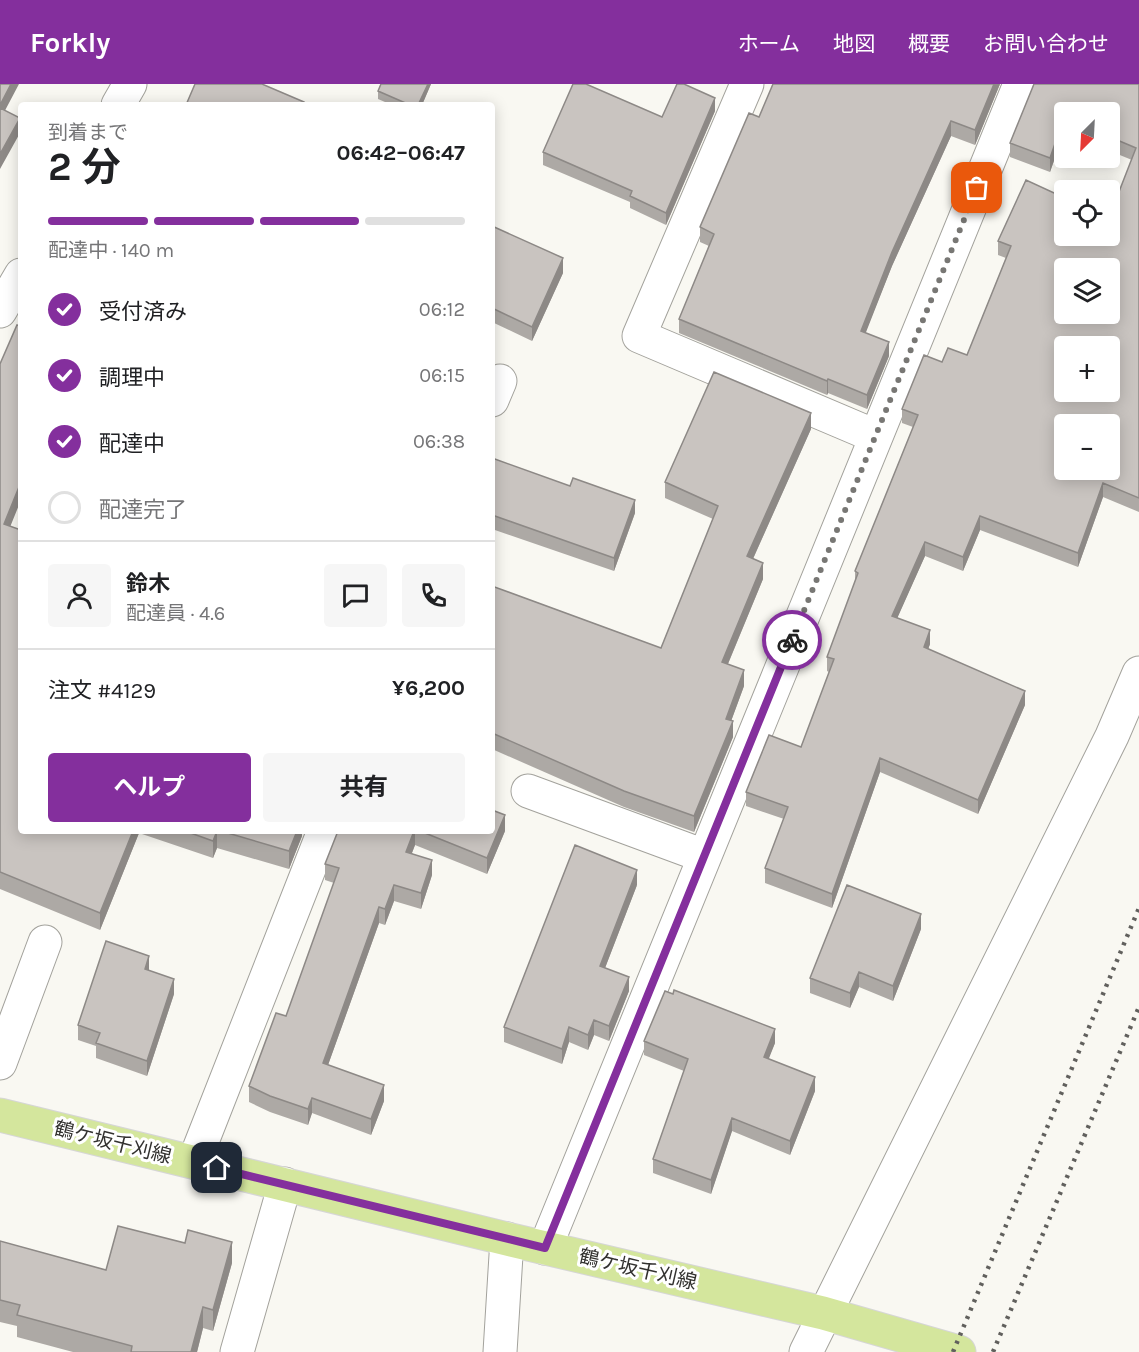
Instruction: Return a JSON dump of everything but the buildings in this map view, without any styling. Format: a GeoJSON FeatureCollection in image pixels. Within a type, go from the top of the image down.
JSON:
{"type":"FeatureCollection","features":[{"type":"Feature","properties":{"kind":"main road","name":"鶴ケ坂千刈線"},"geometry":{"type":"LineString","coordinates":[[0,1115],[507,1239],[824,1313],[959,1352]]}},
{"type":"Feature","properties":{"kind":"street"},"geometry":{"type":"LineString","coordinates":[[120,102],[130,84]]}},
{"type":"Feature","properties":{"kind":"street"},"geometry":{"type":"LineString","coordinates":[[747,84],[639,336],[875,436]]}},
{"type":"Feature","properties":{"kind":"street"},"geometry":{"type":"LineString","coordinates":[[545,1248],[1020,84]]}},
{"type":"Feature","properties":{"kind":"street"},"geometry":{"type":"LineString","coordinates":[[0,311],[18,280]]}},
{"type":"Feature","properties":{"kind":"street"},"geometry":{"type":"LineString","coordinates":[[806,1352],[1112,736],[1139,673]]}},
{"type":"Feature","properties":{"kind":"street"},"geometry":{"type":"LineString","coordinates":[[528,791],[704,856]]}},
{"type":"Feature","properties":{"kind":"street"},"geometry":{"type":"LineString","coordinates":[[194,1162],[323,834]]}},
{"type":"Feature","properties":{"kind":"street"},"geometry":{"type":"LineString","coordinates":[[0,1063],[45,942]]}},
{"type":"Feature","properties":{"kind":"street"},"geometry":{"type":"LineString","coordinates":[[237,1352],[285,1184]]}},
{"type":"Feature","properties":{"kind":"street"},"geometry":{"type":"LineString","coordinates":[[501,1352],[507,1239]]}},
{"type":"Feature","properties":{"kind":"railway"},"geometry":{"type":"LineString","coordinates":[[953,1352],[1139,908]]}},
{"type":"Feature","properties":{"kind":"railway"},"geometry":{"type":"LineString","coordinates":[[993,1352],[1139,1007]]}},
{"type":"Feature","properties":{"kind":"way so far"},"geometry":{"type":"LineString","coordinates":[[792,640],[977,188]]}},
{"type":"Feature","properties":{"kind":"route"},"geometry":{"type":"LineString","coordinates":[[217,1168],[545,1248],[792,640]]}}]}
